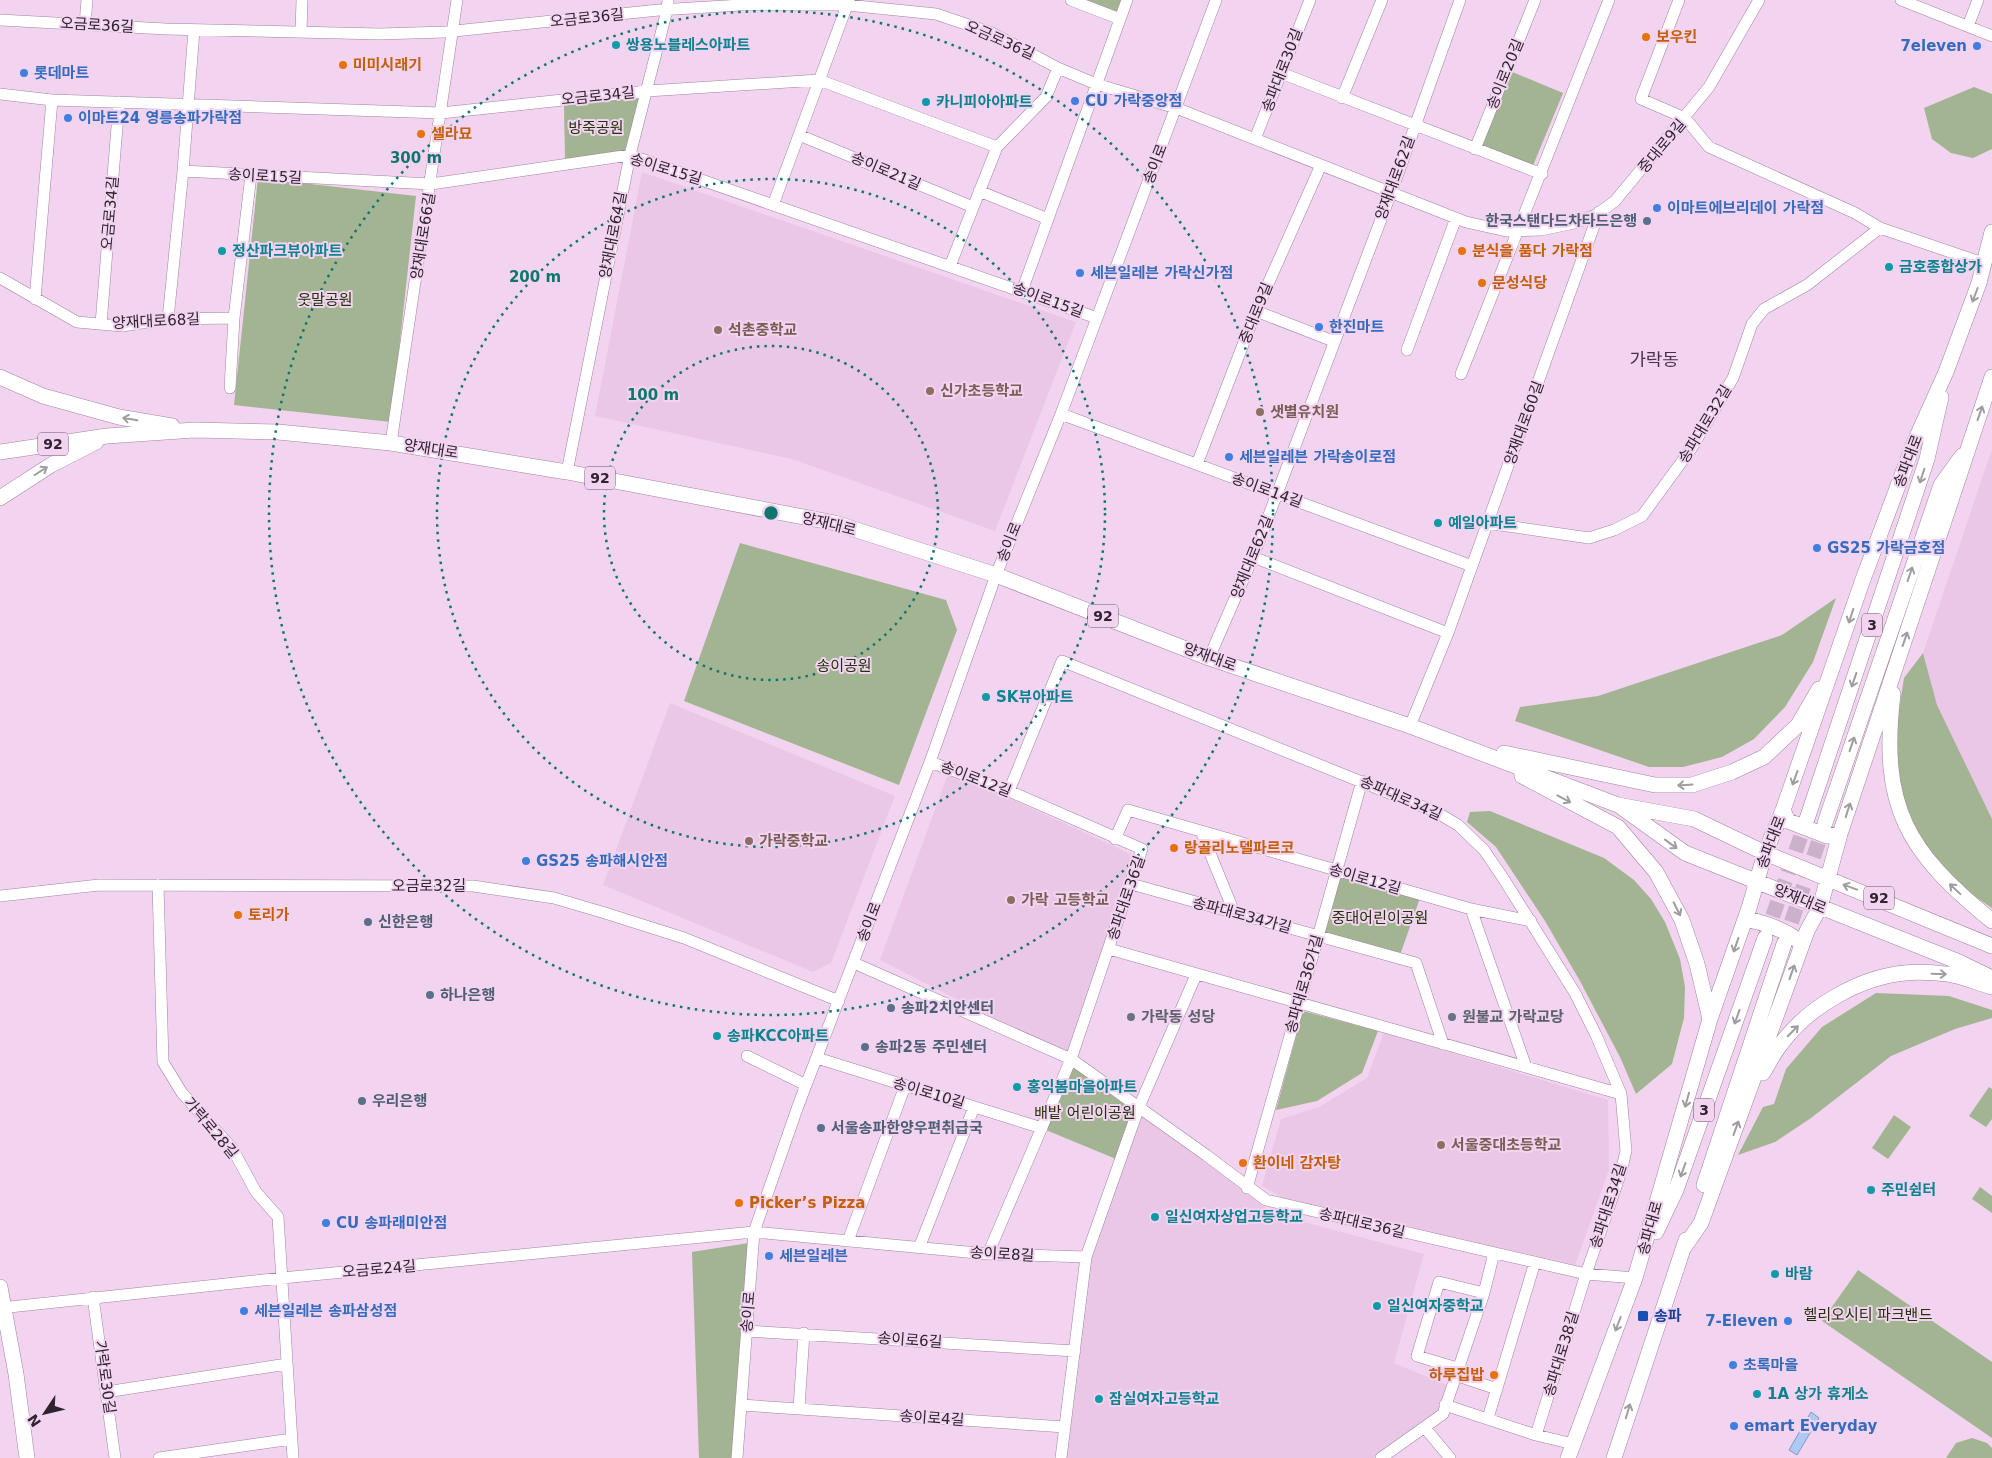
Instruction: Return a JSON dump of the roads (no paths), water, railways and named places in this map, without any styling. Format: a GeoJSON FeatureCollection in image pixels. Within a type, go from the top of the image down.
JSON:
{"type":"FeatureCollection","features":[{"type":"Feature","properties":{"kind":"main road","name":"송파대로"},"geometry":{"type":"LineString","coordinates":[[1570,1451],[1635,1278],[1710,1019],[1745,919],[1765,853],[1783,810],[1862,582],[1914,443],[1946,372],[1979,283],[1992,232]]}},
{"type":"Feature","properties":{"kind":"main road","name":"3"},"geometry":{"type":"LineString","coordinates":[[1807,819],[1927,459],[1946,372]]}},
{"type":"Feature","properties":{"kind":"main road"},"geometry":{"type":"LineString","coordinates":[[0,377],[42,396],[81,407],[119,417],[195,430]]}},
{"type":"Feature","properties":{"kind":"main road","name":"3"},"geometry":{"type":"LineString","coordinates":[[1824,823],[1940,485],[1968,449],[1992,377]]}},
{"type":"Feature","properties":{"kind":"main road","name":"양재대로"},"geometry":{"type":"LineString","coordinates":[[0,452],[107,436],[195,430],[278,432],[391,443],[567,472],[835,523],[996,575],[1209,658],[1459,743],[1618,805],[1694,819],[1765,853],[1992,946]]}},
{"type":"Feature","properties":{"kind":"main road"},"geometry":{"type":"LineString","coordinates":[[0,498],[51,465],[107,436]]}},
{"type":"Feature","properties":{"kind":"main road"},"geometry":{"type":"LineString","coordinates":[[1682,1249],[1701,1224],[1802,944],[1820,907],[1840,834],[1968,449]]}},
{"type":"Feature","properties":{"kind":"main road"},"geometry":{"type":"LineString","coordinates":[[1459,743],[1655,785],[1692,785],[1732,772],[1764,757],[1798,725],[1840,650]]}},
{"type":"Feature","properties":{"kind":"main road"},"geometry":{"type":"LineString","coordinates":[[1896,665],[1890,738],[1891,778],[1900,815],[1916,844],[1936,872],[1992,920]]}},
{"type":"Feature","properties":{"kind":"main road"},"geometry":{"type":"LineString","coordinates":[[1459,743],[1618,827],[1656,872],[1678,911],[1697,964],[1710,1019]]}},
{"type":"Feature","properties":{"kind":"main road","name":"양재대로"},"geometry":{"type":"LineString","coordinates":[[1618,805],[1685,853],[1959,962],[1992,978]]}},
{"type":"Feature","properties":{"kind":"main road"},"geometry":{"type":"LineString","coordinates":[[1783,810],[1788,821],[1827,836],[1840,834]]}},
{"type":"Feature","properties":{"kind":"main road"},"geometry":{"type":"LineString","coordinates":[[1745,919],[1765,924],[1797,938],[1802,944]]}},
{"type":"Feature","properties":{"kind":"main road","name":"3"},"geometry":{"type":"LineString","coordinates":[[1635,1278],[1676,1190],[1765,938]]}},
{"type":"Feature","properties":{"kind":"main road","name":"3"},"geometry":{"type":"LineString","coordinates":[[1614,1458],[1784,944]]}},
{"type":"Feature","properties":{"kind":"main road"},"geometry":{"type":"LineString","coordinates":[[1746,1100],[1782,1043],[1804,1020],[1829,1000],[1863,984],[1885,976],[1906,973],[1950,974],[1992,987]]}},
{"type":"Feature","properties":{"kind":"main road"},"geometry":{"type":"LineString","coordinates":[[0,1287],[27,1458]]}},
{"type":"Feature","properties":{"kind":"street"},"geometry":{"type":"LineString","coordinates":[[85,24],[87,0]]}},
{"type":"Feature","properties":{"kind":"street"},"geometry":{"type":"LineString","coordinates":[[301,32],[302,0]]}},
{"type":"Feature","properties":{"kind":"street","name":"양재대로66길"},"geometry":{"type":"LineString","coordinates":[[391,443],[457,0]]}},
{"type":"Feature","properties":{"kind":"street"},"geometry":{"type":"LineString","coordinates":[[1070,0],[1120,19]]}},
{"type":"Feature","properties":{"kind":"street"},"geometry":{"type":"LineString","coordinates":[[1022,291],[1127,0]]}},
{"type":"Feature","properties":{"kind":"street","name":"송이로"},"geometry":{"type":"LineString","coordinates":[[737,1458],[754,1232],[806,1085],[840,1001],[930,762],[996,575],[1098,318],[1216,0]]}},
{"type":"Feature","properties":{"kind":"street","name":"송파대로30길"},"geometry":{"type":"LineString","coordinates":[[1255,139],[1310,0]]}},
{"type":"Feature","properties":{"kind":"street"},"geometry":{"type":"LineString","coordinates":[[1342,98],[1382,0]]}},
{"type":"Feature","properties":{"kind":"street","name":"양재대로62길"},"geometry":{"type":"LineString","coordinates":[[1209,658],[1253,557],[1391,192],[1460,0]]}},
{"type":"Feature","properties":{"kind":"street","name":"송이로20길"},"geometry":{"type":"LineString","coordinates":[[1476,149],[1535,0]]}},
{"type":"Feature","properties":{"kind":"street"},"geometry":{"type":"LineString","coordinates":[[1461,374],[1542,174],[1609,0]]}},
{"type":"Feature","properties":{"kind":"street"},"geometry":{"type":"LineString","coordinates":[[1679,0],[1641,98],[1685,118],[1709,148],[1855,213],[1880,228],[1983,263]]}},
{"type":"Feature","properties":{"kind":"street","name":"중대로9길"},"geometry":{"type":"LineString","coordinates":[[1176,108],[1456,218],[1518,232],[1574,223],[1599,212],[1616,201],[1685,118],[1709,87],[1759,0]]}},
{"type":"Feature","properties":{"kind":"street"},"geometry":{"type":"LineString","coordinates":[[1968,26],[1978,0]]}},
{"type":"Feature","properties":{"kind":"street"},"geometry":{"type":"LineString","coordinates":[[1908,1],[1992,36]]}},
{"type":"Feature","properties":{"kind":"street"},"geometry":{"type":"LineString","coordinates":[[773,205],[848,2]]}},
{"type":"Feature","properties":{"kind":"street","name":"오금로36길"},"geometry":{"type":"LineString","coordinates":[[0,20],[194,30],[380,34],[452,32],[668,5],[848,2],[936,14],[992,33],[1058,68],[1096,84],[1176,108]]}},
{"type":"Feature","properties":{"kind":"street","name":"양재대로64길"},"geometry":{"type":"LineString","coordinates":[[567,472],[630,155],[668,5]]}},
{"type":"Feature","properties":{"kind":"street"},"geometry":{"type":"LineString","coordinates":[[168,318],[183,172],[194,30]]}},
{"type":"Feature","properties":{"kind":"street"},"geometry":{"type":"LineString","coordinates":[[950,266],[997,147],[1046,97],[1058,68]]}},
{"type":"Feature","properties":{"kind":"street","name":"양재대로62길"},"geometry":{"type":"LineString","coordinates":[[1281,73],[1542,174]]}},
{"type":"Feature","properties":{"kind":"street","name":"오금로34길"},"geometry":{"type":"LineString","coordinates":[[0,94],[52,100],[441,113],[647,91],[819,80],[997,147]]}},
{"type":"Feature","properties":{"kind":"street"},"geometry":{"type":"LineString","coordinates":[[36,298],[52,100]]}},
{"type":"Feature","properties":{"kind":"street","name":"오금로34길"},"geometry":{"type":"LineString","coordinates":[[101,324],[119,102]]}},
{"type":"Feature","properties":{"kind":"street","name":"송이로21길"},"geometry":{"type":"LineString","coordinates":[[799,135],[973,207]]}},
{"type":"Feature","properties":{"kind":"street","name":"송이로15길"},"geometry":{"type":"LineString","coordinates":[[183,172],[431,184],[630,155],[1098,318]]}},
{"type":"Feature","properties":{"kind":"street","name":"중대로9길"},"geometry":{"type":"LineString","coordinates":[[1196,464],[1256,310],[1321,165]]}},
{"type":"Feature","properties":{"kind":"street"},"geometry":{"type":"LineString","coordinates":[[230,388],[234,318],[251,175]]}},
{"type":"Feature","properties":{"kind":"street"},"geometry":{"type":"LineString","coordinates":[[979,191],[1048,219]]}},
{"type":"Feature","properties":{"kind":"street","name":"양재대로60길"},"geometry":{"type":"LineString","coordinates":[[1410,726],[1448,633],[1599,212]]}},
{"type":"Feature","properties":{"kind":"street"},"geometry":{"type":"LineString","coordinates":[[1407,350],[1456,218]]}},
{"type":"Feature","properties":{"kind":"street","name":"송파대로32길"},"geometry":{"type":"LineString","coordinates":[[1488,522],[1589,538],[1614,530],[1642,516],[1692,449],[1733,378],[1752,324],[1764,309],[1807,285],[1880,228]]}},
{"type":"Feature","properties":{"kind":"street","name":"양재대로68길"},"geometry":{"type":"LineString","coordinates":[[0,278],[77,322],[122,326],[168,318],[234,318]]}},
{"type":"Feature","properties":{"kind":"street"},"geometry":{"type":"LineString","coordinates":[[1256,310],[1333,342]]}},
{"type":"Feature","properties":{"kind":"street","name":"송이로14길"},"geometry":{"type":"LineString","coordinates":[[1061,414],[1472,566]]}},
{"type":"Feature","properties":{"kind":"street"},"geometry":{"type":"LineString","coordinates":[[1253,557],[1448,633]]}},
{"type":"Feature","properties":{"kind":"street","name":"송파대로34길"},"geometry":{"type":"LineString","coordinates":[[1008,791],[1062,661],[1362,781],[1436,812],[1458,826],[1484,850],[1531,921],[1575,993],[1596,1035],[1621,1094],[1626,1151],[1621,1172],[1586,1274]]}},
{"type":"Feature","properties":{"kind":"street","name":"송이로12길"},"geometry":{"type":"LineString","coordinates":[[930,762],[1008,791],[1116,839],[1128,810],[1471,909],[1531,921]]}},
{"type":"Feature","properties":{"kind":"street","name":"송파대로36가길"},"geometry":{"type":"LineString","coordinates":[[1248,1188],[1362,781]]}},
{"type":"Feature","properties":{"kind":"street"},"geometry":{"type":"LineString","coordinates":[[1201,831],[1234,912]]}},
{"type":"Feature","properties":{"kind":"street","name":"송파대로36길"},"geometry":{"type":"LineString","coordinates":[[988,1254],[1071,1060],[1142,849],[1116,839]]}},
{"type":"Feature","properties":{"kind":"street","name":"송파대로34가길"},"geometry":{"type":"LineString","coordinates":[[1131,884],[1416,962],[1444,1044]]}},
{"type":"Feature","properties":{"kind":"street","name":"오금로32길"},"geometry":{"type":"LineString","coordinates":[[0,896],[99,885],[473,886],[554,898],[684,938],[840,1001]]}},
{"type":"Feature","properties":{"kind":"street","name":"가락로28길"},"geometry":{"type":"LineString","coordinates":[[158,885],[163,1062],[182,1093],[232,1148],[256,1192],[278,1217],[293,1458]]}},
{"type":"Feature","properties":{"kind":"street"},"geometry":{"type":"LineString","coordinates":[[1471,909],[1526,1067]]}},
{"type":"Feature","properties":{"kind":"street"},"geometry":{"type":"LineString","coordinates":[[1109,949],[1621,1094]]}},
{"type":"Feature","properties":{"kind":"street","name":"송파대로36길"},"geometry":{"type":"LineString","coordinates":[[854,963],[1071,1060],[1206,1155],[1266,1200],[1586,1274],[1635,1278]]}},
{"type":"Feature","properties":{"kind":"street"},"geometry":{"type":"LineString","coordinates":[[1061,1458],[1086,1257],[1139,1107],[1196,975]]}},
{"type":"Feature","properties":{"kind":"street"},"geometry":{"type":"LineString","coordinates":[[747,1056],[806,1085]]}},
{"type":"Feature","properties":{"kind":"street","name":"송이로10길"},"geometry":{"type":"LineString","coordinates":[[817,1058],[1042,1128]]}},
{"type":"Feature","properties":{"kind":"street"},"geometry":{"type":"LineString","coordinates":[[848,1241],[905,1086]]}},
{"type":"Feature","properties":{"kind":"street"},"geometry":{"type":"LineString","coordinates":[[918,1248],[974,1107]]}},
{"type":"Feature","properties":{"kind":"street","name":"오금로24길"},"geometry":{"type":"LineString","coordinates":[[2,1308],[282,1278],[754,1232]]}},
{"type":"Feature","properties":{"kind":"street","name":"송이로8길"},"geometry":{"type":"LineString","coordinates":[[754,1232],[988,1254],[1086,1257]]}},
{"type":"Feature","properties":{"kind":"street"},"geometry":{"type":"LineString","coordinates":[[1381,1458],[1442,1414],[1484,1294],[1494,1254]]}},
{"type":"Feature","properties":{"kind":"street"},"geometry":{"type":"LineString","coordinates":[[1488,1418],[1535,1262]]}},
{"type":"Feature","properties":{"kind":"street","name":"송파대로38길"},"geometry":{"type":"LineString","coordinates":[[1536,1435],[1586,1274]]}},
{"type":"Feature","properties":{"kind":"street"},"geometry":{"type":"LineString","coordinates":[[1484,1294],[1439,1282],[1417,1356],[1497,1389]]}},
{"type":"Feature","properties":{"kind":"street","name":"가락로30길"},"geometry":{"type":"LineString","coordinates":[[94,1297],[116,1458]]}},
{"type":"Feature","properties":{"kind":"street","name":"송이로6길"},"geometry":{"type":"LineString","coordinates":[[746,1331],[1075,1351]]}},
{"type":"Feature","properties":{"kind":"street"},"geometry":{"type":"LineString","coordinates":[[799,1408],[804,1334]]}},
{"type":"Feature","properties":{"kind":"street"},"geometry":{"type":"LineString","coordinates":[[106,1392],[287,1364]]}},
{"type":"Feature","properties":{"kind":"street","name":"송이로4길"},"geometry":{"type":"LineString","coordinates":[[741,1405],[1066,1427]]}},
{"type":"Feature","properties":{"kind":"street"},"geometry":{"type":"LineString","coordinates":[[1445,1405],[1536,1435],[1570,1451]]}},
{"type":"Feature","properties":{"kind":"street"},"geometry":{"type":"LineString","coordinates":[[1424,1428],[1450,1458]]}},
{"type":"Feature","properties":{"kind":"street"},"geometry":{"type":"LineString","coordinates":[[159,1458],[292,1439]]}},
{"type":"Feature","properties":{"kind":"water"},"geometry":{"type":"Polygon","coordinates":[[[1811,1412],[1819,1418],[1797,1455],[1789,1450],[1811,1412]]]}},
{"type":"Feature","properties":{"kind":"tunnel"},"geometry":{"type":"LineString","coordinates":[[1765,938],[1807,819]]}},
{"type":"Feature","properties":{"kind":"tunnel"},"geometry":{"type":"LineString","coordinates":[[1784,944],[1825,823]]}},
{"type":"Feature","properties":{"kind":"place","name":"보우킨"},"geometry":{"type":"Point","coordinates":[1646,37]}},
{"type":"Feature","properties":{"kind":"place","name":"쌍용노블레스아파트"},"geometry":{"type":"Point","coordinates":[616,45]}},
{"type":"Feature","properties":{"kind":"place","name":"7eleven"},"geometry":{"type":"Point","coordinates":[1977,46]}},
{"type":"Feature","properties":{"kind":"place","name":"미미시래기"},"geometry":{"type":"Point","coordinates":[343,65]}},
{"type":"Feature","properties":{"kind":"place","name":"롯데마트"},"geometry":{"type":"Point","coordinates":[24,73]}},
{"type":"Feature","properties":{"kind":"place","name":"CU 가락중앙점"},"geometry":{"type":"Point","coordinates":[1075,101]}},
{"type":"Feature","properties":{"kind":"place","name":"카니피아아파트"},"geometry":{"type":"Point","coordinates":[926,102]}},
{"type":"Feature","properties":{"kind":"place","name":"이마트24 영릉송파가락점"},"geometry":{"type":"Point","coordinates":[68,118]}},
{"type":"Feature","properties":{"kind":"place","name":"셀라묘"},"geometry":{"type":"Point","coordinates":[421,134]}},
{"type":"Feature","properties":{"kind":"place","name":"이마트에브리데이 가락점"},"geometry":{"type":"Point","coordinates":[1657,208]}},
{"type":"Feature","properties":{"kind":"place","name":"한국스탠다드차타드은행"},"geometry":{"type":"Point","coordinates":[1647,221]}},
{"type":"Feature","properties":{"kind":"place","name":"정산파크뷰아파트"},"geometry":{"type":"Point","coordinates":[222,251]}},
{"type":"Feature","properties":{"kind":"place","name":"분식을 품다 가락점"},"geometry":{"type":"Point","coordinates":[1462,251]}},
{"type":"Feature","properties":{"kind":"place","name":"금호종합상가"},"geometry":{"type":"Point","coordinates":[1889,267]}},
{"type":"Feature","properties":{"kind":"place","name":"세븐일레븐 가락신가점"},"geometry":{"type":"Point","coordinates":[1080,273]}},
{"type":"Feature","properties":{"kind":"place","name":"문성식당"},"geometry":{"type":"Point","coordinates":[1482,283]}},
{"type":"Feature","properties":{"kind":"place","name":"한진마트"},"geometry":{"type":"Point","coordinates":[1319,327]}},
{"type":"Feature","properties":{"kind":"place","name":"석촌중학교"},"geometry":{"type":"Point","coordinates":[718,330]}},
{"type":"Feature","properties":{"kind":"place","name":"신가초등학교"},"geometry":{"type":"Point","coordinates":[930,391]}},
{"type":"Feature","properties":{"kind":"place","name":"샛별유치원"},"geometry":{"type":"Point","coordinates":[1260,412]}},
{"type":"Feature","properties":{"kind":"place","name":"세븐일레븐 가락송이로점"},"geometry":{"type":"Point","coordinates":[1229,457]}},
{"type":"Feature","properties":{"kind":"place","name":"예일아파트"},"geometry":{"type":"Point","coordinates":[1438,523]}},
{"type":"Feature","properties":{"kind":"place","name":"GS25 가락금호점"},"geometry":{"type":"Point","coordinates":[1817,548]}},
{"type":"Feature","properties":{"kind":"place","name":"SK뷰아파트"},"geometry":{"type":"Point","coordinates":[986,697]}},
{"type":"Feature","properties":{"kind":"place","name":"가락중학교"},"geometry":{"type":"Point","coordinates":[749,841]}},
{"type":"Feature","properties":{"kind":"place","name":"랑골리노델파르코"},"geometry":{"type":"Point","coordinates":[1174,848]}},
{"type":"Feature","properties":{"kind":"place","name":"GS25 송파해시안점"},"geometry":{"type":"Point","coordinates":[526,861]}},
{"type":"Feature","properties":{"kind":"place","name":"가락 고등학교"},"geometry":{"type":"Point","coordinates":[1011,900]}},
{"type":"Feature","properties":{"kind":"place","name":"토리가"},"geometry":{"type":"Point","coordinates":[238,915]}},
{"type":"Feature","properties":{"kind":"place","name":"신한은행"},"geometry":{"type":"Point","coordinates":[368,922]}},
{"type":"Feature","properties":{"kind":"place","name":"하나은행"},"geometry":{"type":"Point","coordinates":[430,995]}},
{"type":"Feature","properties":{"kind":"place","name":"송파2치안센터"},"geometry":{"type":"Point","coordinates":[891,1008]}},
{"type":"Feature","properties":{"kind":"place","name":"가락동 성당"},"geometry":{"type":"Point","coordinates":[1131,1017]}},
{"type":"Feature","properties":{"kind":"place","name":"원불교 가락교당"},"geometry":{"type":"Point","coordinates":[1452,1017]}},
{"type":"Feature","properties":{"kind":"place","name":"송파KCC아파트"},"geometry":{"type":"Point","coordinates":[717,1036]}},
{"type":"Feature","properties":{"kind":"place","name":"송파2동 주민센터"},"geometry":{"type":"Point","coordinates":[865,1047]}},
{"type":"Feature","properties":{"kind":"place","name":"홍익봄마을아파트"},"geometry":{"type":"Point","coordinates":[1017,1087]}},
{"type":"Feature","properties":{"kind":"place","name":"우리은행"},"geometry":{"type":"Point","coordinates":[362,1101]}},
{"type":"Feature","properties":{"kind":"place","name":"서울송파한양우편취급국"},"geometry":{"type":"Point","coordinates":[821,1128]}},
{"type":"Feature","properties":{"kind":"place","name":"서울중대초등학교"},"geometry":{"type":"Point","coordinates":[1441,1145]}},
{"type":"Feature","properties":{"kind":"place","name":"환이네 감자탕"},"geometry":{"type":"Point","coordinates":[1243,1163]}},
{"type":"Feature","properties":{"kind":"place","name":"주민쉼터"},"geometry":{"type":"Point","coordinates":[1871,1190]}},
{"type":"Feature","properties":{"kind":"place","name":"Picker’s Pizza"},"geometry":{"type":"Point","coordinates":[739,1203]}},
{"type":"Feature","properties":{"kind":"place","name":"일신여자상업고등학교"},"geometry":{"type":"Point","coordinates":[1155,1217]}},
{"type":"Feature","properties":{"kind":"place","name":"CU 송파래미안점"},"geometry":{"type":"Point","coordinates":[326,1223]}},
{"type":"Feature","properties":{"kind":"place","name":"세븐일레븐"},"geometry":{"type":"Point","coordinates":[769,1256]}},
{"type":"Feature","properties":{"kind":"place","name":"바람"},"geometry":{"type":"Point","coordinates":[1775,1274]}},
{"type":"Feature","properties":{"kind":"place","name":"일신여자중학교"},"geometry":{"type":"Point","coordinates":[1377,1306]}},
{"type":"Feature","properties":{"kind":"place","name":"세븐일레븐 송파삼성점"},"geometry":{"type":"Point","coordinates":[244,1311]}},
{"type":"Feature","properties":{"kind":"place","name":"송파"},"geometry":{"type":"Point","coordinates":[1643,1316]}},
{"type":"Feature","properties":{"kind":"place","name":"7-Eleven"},"geometry":{"type":"Point","coordinates":[1788,1321]}},
{"type":"Feature","properties":{"kind":"place","name":"초록마을"},"geometry":{"type":"Point","coordinates":[1733,1365]}},
{"type":"Feature","properties":{"kind":"place","name":"하루집밥"},"geometry":{"type":"Point","coordinates":[1494,1375]}},
{"type":"Feature","properties":{"kind":"place","name":"1A 상가 휴게소"},"geometry":{"type":"Point","coordinates":[1757,1394]}},
{"type":"Feature","properties":{"kind":"place","name":"잠실여자고등학교"},"geometry":{"type":"Point","coordinates":[1099,1399]}},
{"type":"Feature","properties":{"kind":"place","name":"emart Everyday"},"geometry":{"type":"Point","coordinates":[1734,1426]}},
{"type":"Feature","properties":{"kind":"district","name":"가락동"},"geometry":{"type":"Point","coordinates":[1654,359]}},
{"type":"Feature","properties":{"kind":"park label","name":"방죽공원"},"geometry":{"type":"Point","coordinates":[596,128]}},
{"type":"Feature","properties":{"kind":"park label","name":"웃말공원"},"geometry":{"type":"Point","coordinates":[325,300]}},
{"type":"Feature","properties":{"kind":"park label","name":"송이공원"},"geometry":{"type":"Point","coordinates":[844,666]}},
{"type":"Feature","properties":{"kind":"park label","name":"중대어린이공원"},"geometry":{"type":"Point","coordinates":[1380,918]}},
{"type":"Feature","properties":{"kind":"park label","name":"배밭 어린이공원"},"geometry":{"type":"Point","coordinates":[1085,1113]}},
{"type":"Feature","properties":{"kind":"park label","name":"헬리오시티 파크밴드"},"geometry":{"type":"Point","coordinates":[1868,1315]}}]}
